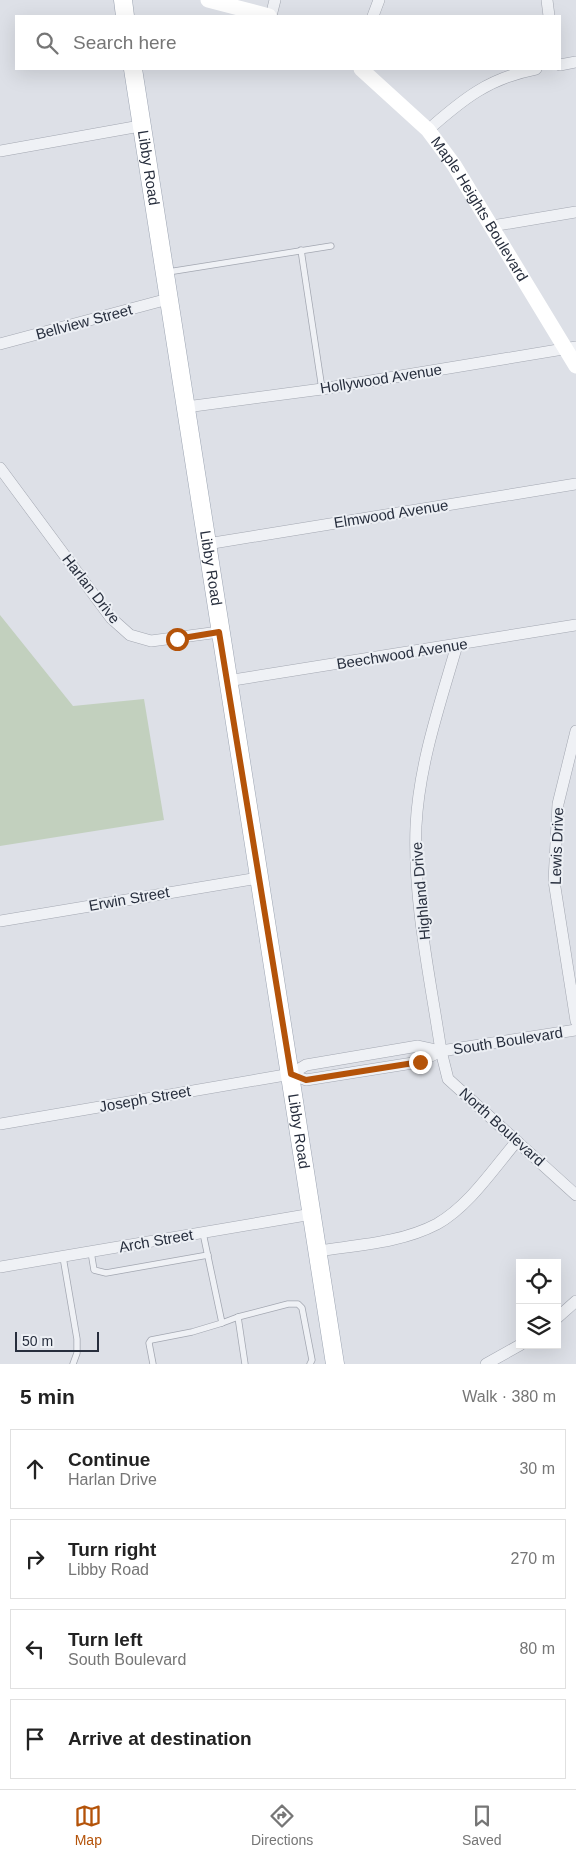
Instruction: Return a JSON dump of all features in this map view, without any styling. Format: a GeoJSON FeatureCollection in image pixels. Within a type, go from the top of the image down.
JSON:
{"type":"FeatureCollection","features":[{"type":"Feature","properties":{"kind":"main road"},"geometry":{"type":"LineString","coordinates":[[123,0],[125,15]]}},
{"type":"Feature","properties":{"kind":"main road","name":"Libby Road"},"geometry":{"type":"LineString","coordinates":[[133,70],[140,126],[186,407],[219,632],[291,1074],[335,1364]]}},
{"type":"Feature","properties":{"kind":"street"},"geometry":{"type":"LineString","coordinates":[[208,0],[266,15]]}},
{"type":"Feature","properties":{"kind":"street"},"geometry":{"type":"LineString","coordinates":[[270,15],[275,0]]}},
{"type":"Feature","properties":{"kind":"street"},"geometry":{"type":"LineString","coordinates":[[373,15],[379,0]]}},
{"type":"Feature","properties":{"kind":"street"},"geometry":{"type":"LineString","coordinates":[[547,0],[549,15]]}},
{"type":"Feature","properties":{"kind":"street"},"geometry":{"type":"LineString","coordinates":[[561,64],[576,62]]}},
{"type":"Feature","properties":{"kind":"street","name":"Maple Heights Boulevard"},"geometry":{"type":"LineString","coordinates":[[362,70],[428,130],[454,165],[571,348],[576,366]]}},
{"type":"Feature","properties":{"kind":"street"},"geometry":{"type":"LineString","coordinates":[[428,130],[461,100],[476,91],[494,81],[532,70]]}},
{"type":"Feature","properties":{"kind":"street"},"geometry":{"type":"LineString","coordinates":[[0,151],[140,126]]}},
{"type":"Feature","properties":{"kind":"street"},"geometry":{"type":"LineString","coordinates":[[492,226],[576,212]]}},
{"type":"Feature","properties":{"kind":"street","name":"Bellview Street"},"geometry":{"type":"LineString","coordinates":[[0,344],[168,299]]}},
{"type":"Feature","properties":{"kind":"street","name":"Hollywood Avenue"},"geometry":{"type":"LineString","coordinates":[[186,407],[322,389],[571,348]]}},
{"type":"Feature","properties":{"kind":"street","name":"Harlan Drive"},"geometry":{"type":"LineString","coordinates":[[0,468],[111,618],[130,635],[150,641],[219,632]]}},
{"type":"Feature","properties":{"kind":"street","name":"Elmwood Avenue"},"geometry":{"type":"LineString","coordinates":[[207,544],[576,484]]}},
{"type":"Feature","properties":{"kind":"street","name":"Beechwood Avenue"},"geometry":{"type":"LineString","coordinates":[[227,682],[576,625]]}},
{"type":"Feature","properties":{"kind":"street","name":"Highland Drive"},"geometry":{"type":"LineString","coordinates":[[440,1051],[416,866],[416,824],[421,782],[457,645]]}},
{"type":"Feature","properties":{"kind":"street","name":"Lewis Drive"},"geometry":{"type":"LineString","coordinates":[[576,731],[558,804],[554,881],[576,1021]]}},
{"type":"Feature","properties":{"kind":"street","name":"Erwin Street"},"geometry":{"type":"LineString","coordinates":[[0,921],[258,878]]}},
{"type":"Feature","properties":{"kind":"street","name":"South Boulevard"},"geometry":{"type":"LineString","coordinates":[[291,1074],[306,1080],[420,1062],[440,1051],[576,1030]]}},
{"type":"Feature","properties":{"kind":"street","name":"North Boulevard"},"geometry":{"type":"LineString","coordinates":[[440,1051],[448,1079],[576,1195]]}},
{"type":"Feature","properties":{"kind":"street","name":"Joseph Street"},"geometry":{"type":"LineString","coordinates":[[0,1124],[291,1074]]}},
{"type":"Feature","properties":{"kind":"street"},"geometry":{"type":"LineString","coordinates":[[318,1251],[413,1234],[438,1223],[466,1201],[516,1141]]}},
{"type":"Feature","properties":{"kind":"street","name":"Arch Street"},"geometry":{"type":"LineString","coordinates":[[0,1268],[312,1214]]}},
{"type":"Feature","properties":{"kind":"street"},"geometry":{"type":"LineString","coordinates":[[561,1314],[576,1301]]}},
{"type":"Feature","properties":{"kind":"street"},"geometry":{"type":"LineString","coordinates":[[486,1364],[516,1347]]}},
{"type":"Feature","properties":{"kind":"lane"},"geometry":{"type":"LineString","coordinates":[[163,272],[331,246]]}},
{"type":"Feature","properties":{"kind":"lane"},"geometry":{"type":"LineString","coordinates":[[301,250],[322,389]]}},
{"type":"Feature","properties":{"kind":"lane"},"geometry":{"type":"LineString","coordinates":[[203,1233],[222,1323]]}},
{"type":"Feature","properties":{"kind":"lane"},"geometry":{"type":"LineString","coordinates":[[91,1252],[94,1270],[106,1273],[208,1255]]}},
{"type":"Feature","properties":{"kind":"lane"},"geometry":{"type":"LineString","coordinates":[[63,1257],[76,1339],[77,1353],[73,1364]]}},
{"type":"Feature","properties":{"kind":"lane"},"geometry":{"type":"LineString","coordinates":[[153,1364],[150,1340],[192,1332],[238,1317],[288,1304],[298,1304],[302,1308],[312,1360],[310,1364]]}},
{"type":"Feature","properties":{"kind":"lane"},"geometry":{"type":"LineString","coordinates":[[238,1317],[245,1364]]}},
{"type":"Feature","properties":{"kind":"green space"},"geometry":{"type":"Polygon","coordinates":[[[0,615],[73,706],[144,699],[164,820],[0,846],[0,615]]]}},
{"type":"Feature","properties":{"kind":"route"},"geometry":{"type":"LineString","coordinates":[[177,639],[219,632],[291,1074],[306,1080],[420,1062]]}}]}
